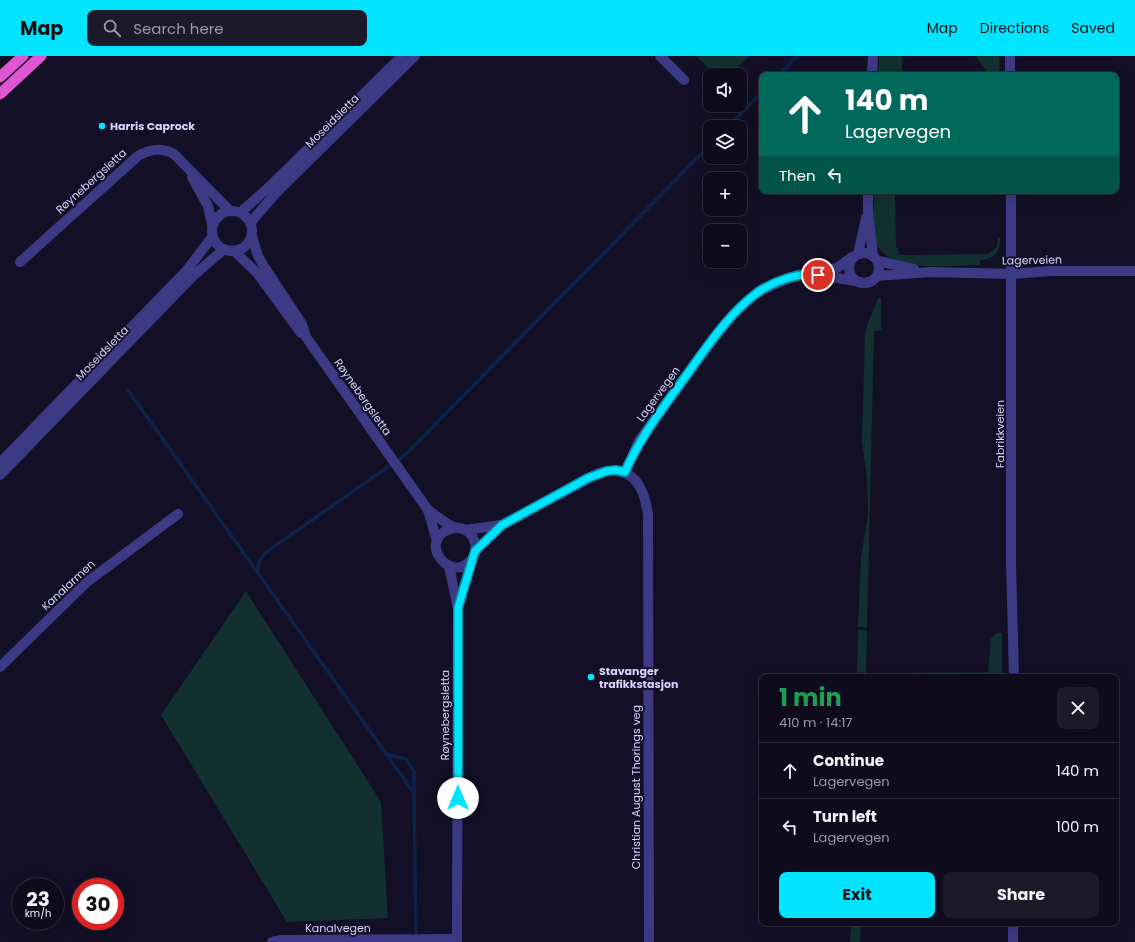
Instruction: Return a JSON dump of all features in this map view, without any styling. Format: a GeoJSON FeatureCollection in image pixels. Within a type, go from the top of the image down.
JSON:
{"type":"FeatureCollection","features":[{"type":"Feature","properties":{"kind":"highway"},"geometry":{"type":"LineString","coordinates":[[0,77],[23,56]]}},
{"type":"Feature","properties":{"kind":"highway"},"geometry":{"type":"LineString","coordinates":[[0,94],[41,56]]}},
{"type":"Feature","properties":{"kind":"street","name":"Moseidsletta"},"geometry":{"type":"LineString","coordinates":[[240,212],[269,187],[402,56]]}},
{"type":"Feature","properties":{"kind":"street","name":"Moseidsletta"},"geometry":{"type":"LineString","coordinates":[[251,222],[276,193],[415,56]]}},
{"type":"Feature","properties":{"kind":"street"},"geometry":{"type":"LineString","coordinates":[[660,56],[684,80]]}},
{"type":"Feature","properties":{"kind":"street"},"geometry":{"type":"LineString","coordinates":[[872,72],[873,56]]}},
{"type":"Feature","properties":{"kind":"street"},"geometry":{"type":"LineString","coordinates":[[1010,56],[1010,72]]}},
{"type":"Feature","properties":{"kind":"street","name":"Røynebergsletta"},"geometry":{"type":"LineString","coordinates":[[20,262],[138,156],[149,150],[166,150],[187,166],[218,201],[229,210]]}},
{"type":"Feature","properties":{"kind":"street","name":"Røynebergsletta"},"geometry":{"type":"LineString","coordinates":[[187,166],[208,206],[212,225]]}},
{"type":"Feature","properties":{"kind":"street"},"geometry":{"type":"LineString","coordinates":[[868,194],[868,211],[875,258],[879,269],[877,276],[868,283],[860,283],[855,281],[848,270],[855,256],[868,211]]}},
{"type":"Feature","properties":{"kind":"street","name":"Fabrikkveien"},"geometry":{"type":"LineString","coordinates":[[1011,194],[1011,549],[1014,674]]}},
{"type":"Feature","properties":{"kind":"street"},"geometry":{"type":"LineString","coordinates":[[229,210],[240,212],[251,222],[252,236],[245,247],[234,251],[223,250],[216,244],[212,237],[212,225],[219,215],[229,210]]}},
{"type":"Feature","properties":{"kind":"street","name":"Røynebergsletta"},"geometry":{"type":"LineString","coordinates":[[252,236],[258,256],[302,324],[306,336],[428,510],[437,541]]}},
{"type":"Feature","properties":{"kind":"street","name":"Moseidsletta"},"geometry":{"type":"LineString","coordinates":[[0,462],[187,270],[212,237]]}},
{"type":"Feature","properties":{"kind":"street","name":"Moseidsletta"},"geometry":{"type":"LineString","coordinates":[[0,475],[193,276],[223,250]]}},
{"type":"Feature","properties":{"kind":"street","name":"Røynebergsletta"},"geometry":{"type":"LineString","coordinates":[[234,251],[257,273],[297,329],[306,336]]}},
{"type":"Feature","properties":{"kind":"street"},"geometry":{"type":"LineString","coordinates":[[855,256],[866,253],[875,258]]}},
{"type":"Feature","properties":{"kind":"street","name":"Lagervegen"},"geometry":{"type":"LineString","coordinates":[[625,472],[639,441],[732,316],[760,292],[787,278],[837,268],[855,256]]}},
{"type":"Feature","properties":{"kind":"street","name":"Lagerveien"},"geometry":{"type":"LineString","coordinates":[[875,258],[889,265],[930,272]]}},
{"type":"Feature","properties":{"kind":"street","name":"Lagerveien"},"geometry":{"type":"LineString","coordinates":[[877,276],[930,272],[1011,274],[1051,271],[1135,271]]}},
{"type":"Feature","properties":{"kind":"street","name":"Lagervegen"},"geometry":{"type":"LineString","coordinates":[[807,273],[855,281]]}},
{"type":"Feature","properties":{"kind":"street"},"geometry":{"type":"LineString","coordinates":[[502,525],[465,530],[454,528],[443,532],[437,541],[437,553],[439,558],[449,566],[462,566],[502,525],[588,478],[607,471],[616,470],[625,472]]}},
{"type":"Feature","properties":{"kind":"street","name":"Christian August Thorings veg"},"geometry":{"type":"LineString","coordinates":[[625,472],[634,479],[642,489],[648,515],[649,942]]}},
{"type":"Feature","properties":{"kind":"street","name":"Røynebergsletta"},"geometry":{"type":"LineString","coordinates":[[428,510],[454,528]]}},
{"type":"Feature","properties":{"kind":"street","name":"Kanalarmen"},"geometry":{"type":"LineString","coordinates":[[0,667],[87,582],[178,514]]}},
{"type":"Feature","properties":{"kind":"street"},"geometry":{"type":"LineString","coordinates":[[465,530],[474,539],[474,555]]}},
{"type":"Feature","properties":{"kind":"street","name":"Røynebergsletta"},"geometry":{"type":"LineString","coordinates":[[458,608],[474,555]]}},
{"type":"Feature","properties":{"kind":"street","name":"Røynebergsletta"},"geometry":{"type":"LineString","coordinates":[[449,566],[458,608],[457,940]]}},
{"type":"Feature","properties":{"kind":"street"},"geometry":{"type":"LineString","coordinates":[[1013,926],[1013,942]]}},
{"type":"Feature","properties":{"kind":"street","name":"Kanalvegen"},"geometry":{"type":"LineString","coordinates":[[272,942],[282,940],[457,940]]}},
{"type":"Feature","properties":{"kind":"green space"},"geometry":{"type":"Polygon","coordinates":[[[696,56],[749,56],[737,68],[709,68],[696,56]]]}},
{"type":"Feature","properties":{"kind":"green space"},"geometry":{"type":"Polygon","coordinates":[[[879,56],[902,56],[902,72],[878,72],[879,56]]]}},
{"type":"Feature","properties":{"kind":"green space"},"geometry":{"type":"Polygon","coordinates":[[[975,56],[999,56],[1000,72],[988,72],[975,56]]]}},
{"type":"Feature","properties":{"kind":"green space"},"geometry":{"type":"Polygon","coordinates":[[[874,194],[895,194],[896,247],[898,248],[899,255],[988,254],[997,247],[998,238],[1000,238],[1000,243],[996,254],[989,258],[980,260],[980,265],[921,266],[892,259],[881,251],[875,240],[873,222],[874,194]]]}},
{"type":"Feature","properties":{"kind":"green space"},"geometry":{"type":"Polygon","coordinates":[[[878,298],[881,298],[881,330],[874,331],[867,627],[858,627],[861,558],[868,514],[867,477],[862,441],[865,334],[878,298]]]}},
{"type":"Feature","properties":{"kind":"green space"},"geometry":{"type":"Polygon","coordinates":[[[246,591],[381,802],[388,918],[287,922],[161,715],[246,591]]]}},
{"type":"Feature","properties":{"kind":"green space"},"geometry":{"type":"Polygon","coordinates":[[[858,630],[867,630],[866,673],[988,672],[991,638],[997,633],[1002,633],[1002,674],[857,674],[858,630]]]}},
{"type":"Feature","properties":{"kind":"green space"},"geometry":{"type":"Polygon","coordinates":[[[851,926],[861,926],[860,942],[850,942],[851,926]]]}},
{"type":"Feature","properties":{"kind":"waterway"},"geometry":{"type":"LineString","coordinates":[[782,72],[797,56]]}},
{"type":"Feature","properties":{"kind":"waterway"},"geometry":{"type":"LineString","coordinates":[[735,120],[759,95]]}},
{"type":"Feature","properties":{"kind":"waterway"},"geometry":{"type":"LineString","coordinates":[[257,572],[259,562],[265,553],[405,455],[703,152]]}},
{"type":"Feature","properties":{"kind":"waterway"},"geometry":{"type":"LineString","coordinates":[[128,390],[414,793],[416,937]]}},
{"type":"Feature","properties":{"kind":"waterway"},"geometry":{"type":"LineString","coordinates":[[385,754],[406,759],[414,771],[414,793]]}},
{"type":"Feature","properties":{"kind":"place","name":"Harris Caprock"},"geometry":{"type":"Point","coordinates":[102,126]}},
{"type":"Feature","properties":{"kind":"place","name":"Stavanger trafikkstasjon"},"geometry":{"type":"Point","coordinates":[591,677]}},
{"type":"Feature","properties":{"kind":"route"},"geometry":{"type":"LineString","coordinates":[[458,798],[458,608],[475,551],[502,525],[588,478],[607,471],[616,470],[625,472],[639,441],[732,316],[746,302],[760,292],[787,278],[807,273],[818,275]]}}]}
